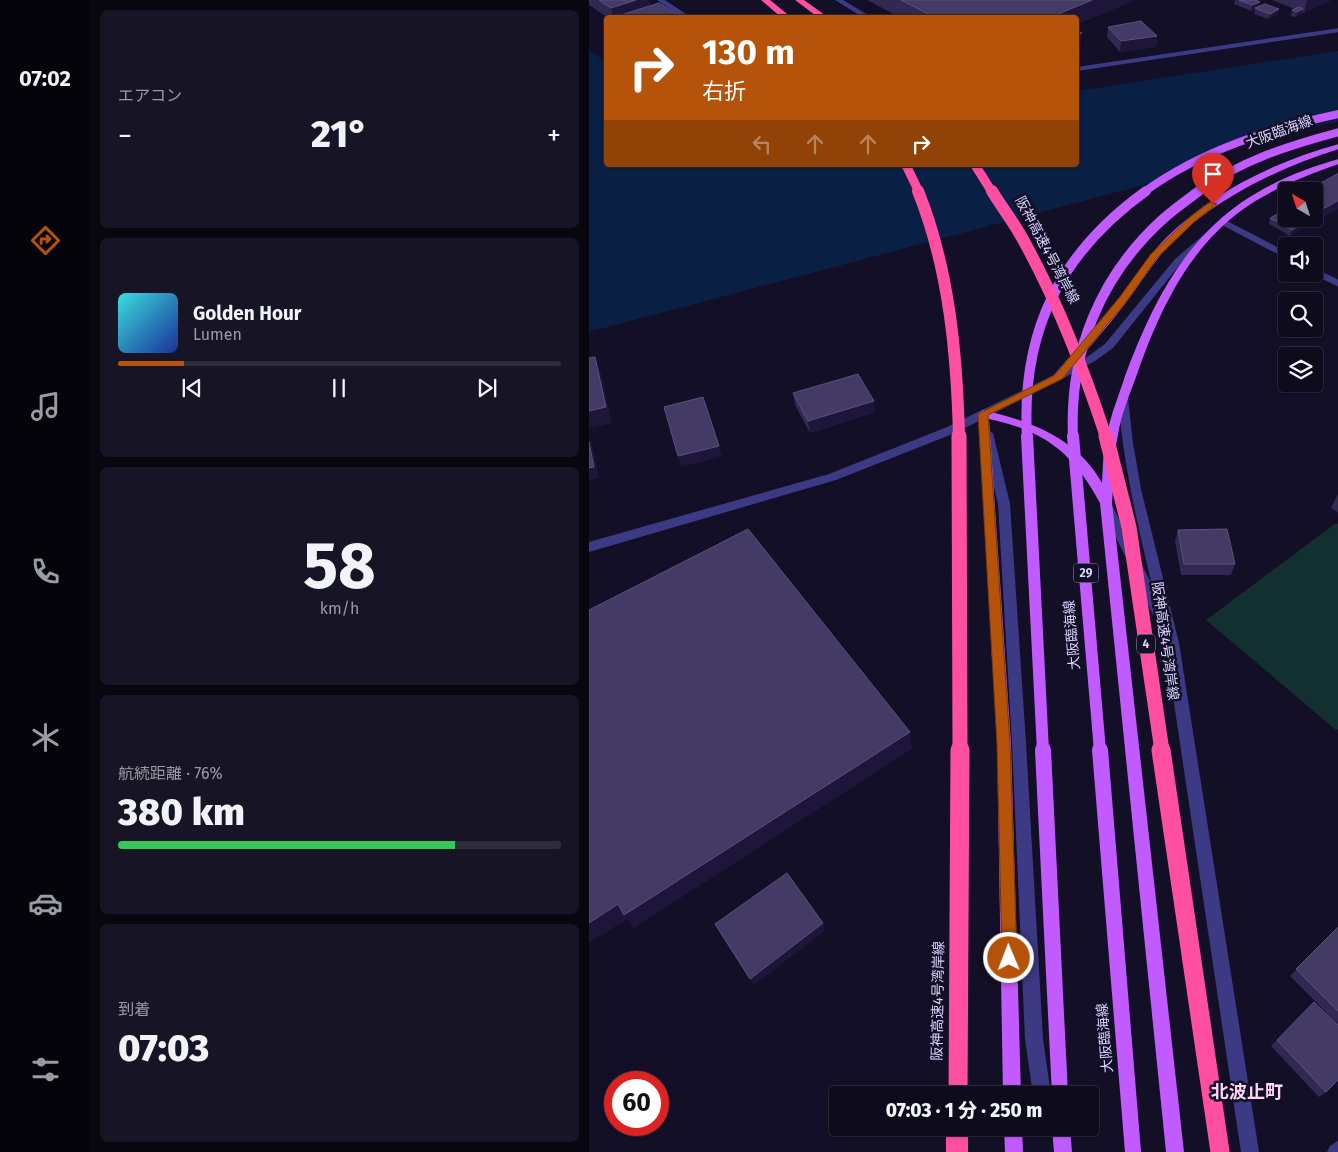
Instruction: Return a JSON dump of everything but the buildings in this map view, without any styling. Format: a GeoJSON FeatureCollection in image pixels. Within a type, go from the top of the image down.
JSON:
{"type":"FeatureCollection","features":[{"type":"Feature","properties":{"kind":"highway"},"geometry":{"type":"LineString","coordinates":[[765,0],[784,15]]}},
{"type":"Feature","properties":{"kind":"highway"},"geometry":{"type":"LineString","coordinates":[[799,0],[821,15]]}},
{"type":"Feature","properties":{"kind":"highway","name":"阪神高速4号湾岸線"},"geometry":{"type":"LineString","coordinates":[[907,167],[921,199],[948,297],[959,414],[961,738],[957,1086]]}},
{"type":"Feature","properties":{"kind":"highway","name":"阪神高速4号湾岸線"},"geometry":{"type":"LineString","coordinates":[[976,167],[1021,236],[1042,278],[1083,371],[1108,442],[1129,527],[1221,1152]]}},
{"type":"Feature","properties":{"kind":"highway"},"geometry":{"type":"LineString","coordinates":[[957,1136],[957,1152]]}},
{"type":"Feature","properties":{"kind":"main road","name":"大阪臨海線"},"geometry":{"type":"LineString","coordinates":[[1060,1086],[1034,547],[1024,403],[1027,373],[1033,345],[1041,319],[1065,272],[1097,232],[1134,198],[1177,170],[1225,147],[1277,128],[1338,114]]}},
{"type":"Feature","properties":{"kind":"main road","name":"大阪臨海線"},"geometry":{"type":"LineString","coordinates":[[1133,1152],[1078,483],[1072,433],[1074,388],[1081,346],[1094,309],[1112,275],[1135,245],[1161,219],[1190,196],[1222,175],[1257,158],[1295,144],[1338,132]]}},
{"type":"Feature","properties":{"kind":"main road"},"geometry":{"type":"LineString","coordinates":[[1058,377],[1123,300],[1154,256],[1192,220],[1235,190],[1259,177],[1292,162],[1338,146]]}},
{"type":"Feature","properties":{"kind":"main road"},"geometry":{"type":"LineString","coordinates":[[1175,1152],[1105,503],[1112,435],[1136,359],[1175,279],[1204,240],[1238,210],[1270,189],[1338,161]]}},
{"type":"Feature","properties":{"kind":"main road"},"geometry":{"type":"LineString","coordinates":[[1012,1086],[1004,744],[983,414],[1010,419],[1036,429],[1059,443],[1080,460],[1096,481],[1105,503]]}},
{"type":"Feature","properties":{"kind":"main road"},"geometry":{"type":"LineString","coordinates":[[1013,1136],[1014,1152]]}},
{"type":"Feature","properties":{"kind":"main road"},"geometry":{"type":"LineString","coordinates":[[1061,1136],[1062,1152]]}},
{"type":"Feature","properties":{"kind":"street"},"geometry":{"type":"LineString","coordinates":[[660,0],[684,15]]}},
{"type":"Feature","properties":{"kind":"street"},"geometry":{"type":"LineString","coordinates":[[838,0],[865,15]]}},
{"type":"Feature","properties":{"kind":"street"},"geometry":{"type":"LineString","coordinates":[[1079,69],[1338,30]]}},
{"type":"Feature","properties":{"kind":"street"},"geometry":{"type":"LineString","coordinates":[[589,547],[832,477],[899,452],[1058,377],[1091,359],[1109,346],[1179,261],[1223,222],[1278,251]]}},
{"type":"Feature","properties":{"kind":"street"},"geometry":{"type":"LineString","coordinates":[[1323,276],[1338,284]]}},
{"type":"Feature","properties":{"kind":"street"},"geometry":{"type":"LineString","coordinates":[[1123,398],[1127,443],[1135,490],[1172,642],[1250,1152]]}},
{"type":"Feature","properties":{"kind":"street"},"geometry":{"type":"LineString","coordinates":[[983,414],[1004,504],[1019,743],[1034,1038],[1042,1086]]}},
{"type":"Feature","properties":{"kind":"street"},"geometry":{"type":"LineString","coordinates":[[1105,503],[1172,642]]}},
{"type":"Feature","properties":{"kind":"street"},"geometry":{"type":"LineString","coordinates":[[1055,1136],[1062,1152]]}},
{"type":"Feature","properties":{"kind":"green space"},"geometry":{"type":"Polygon","coordinates":[[[1336,523],[1339,525],[1339,729],[1336,730],[1206,620],[1336,523]]]}},
{"type":"Feature","properties":{"kind":"water"},"geometry":{"type":"Polygon","coordinates":[[[589,50],[604,61],[604,167],[1079,167],[1079,91],[1338,51],[1338,122],[1278,134],[1237,147],[1170,178],[589,332],[589,50]]]}},
{"type":"Feature","properties":{"kind":"district","name":"北波止町"},"geometry":{"type":"Point","coordinates":[1247,1092]}},
{"type":"Feature","properties":{"kind":"route"},"geometry":{"type":"LineString","coordinates":[[1009,958],[1004,744],[983,414],[1058,377],[1123,300],[1154,256],[1172,237],[1213,204]]}}]}
